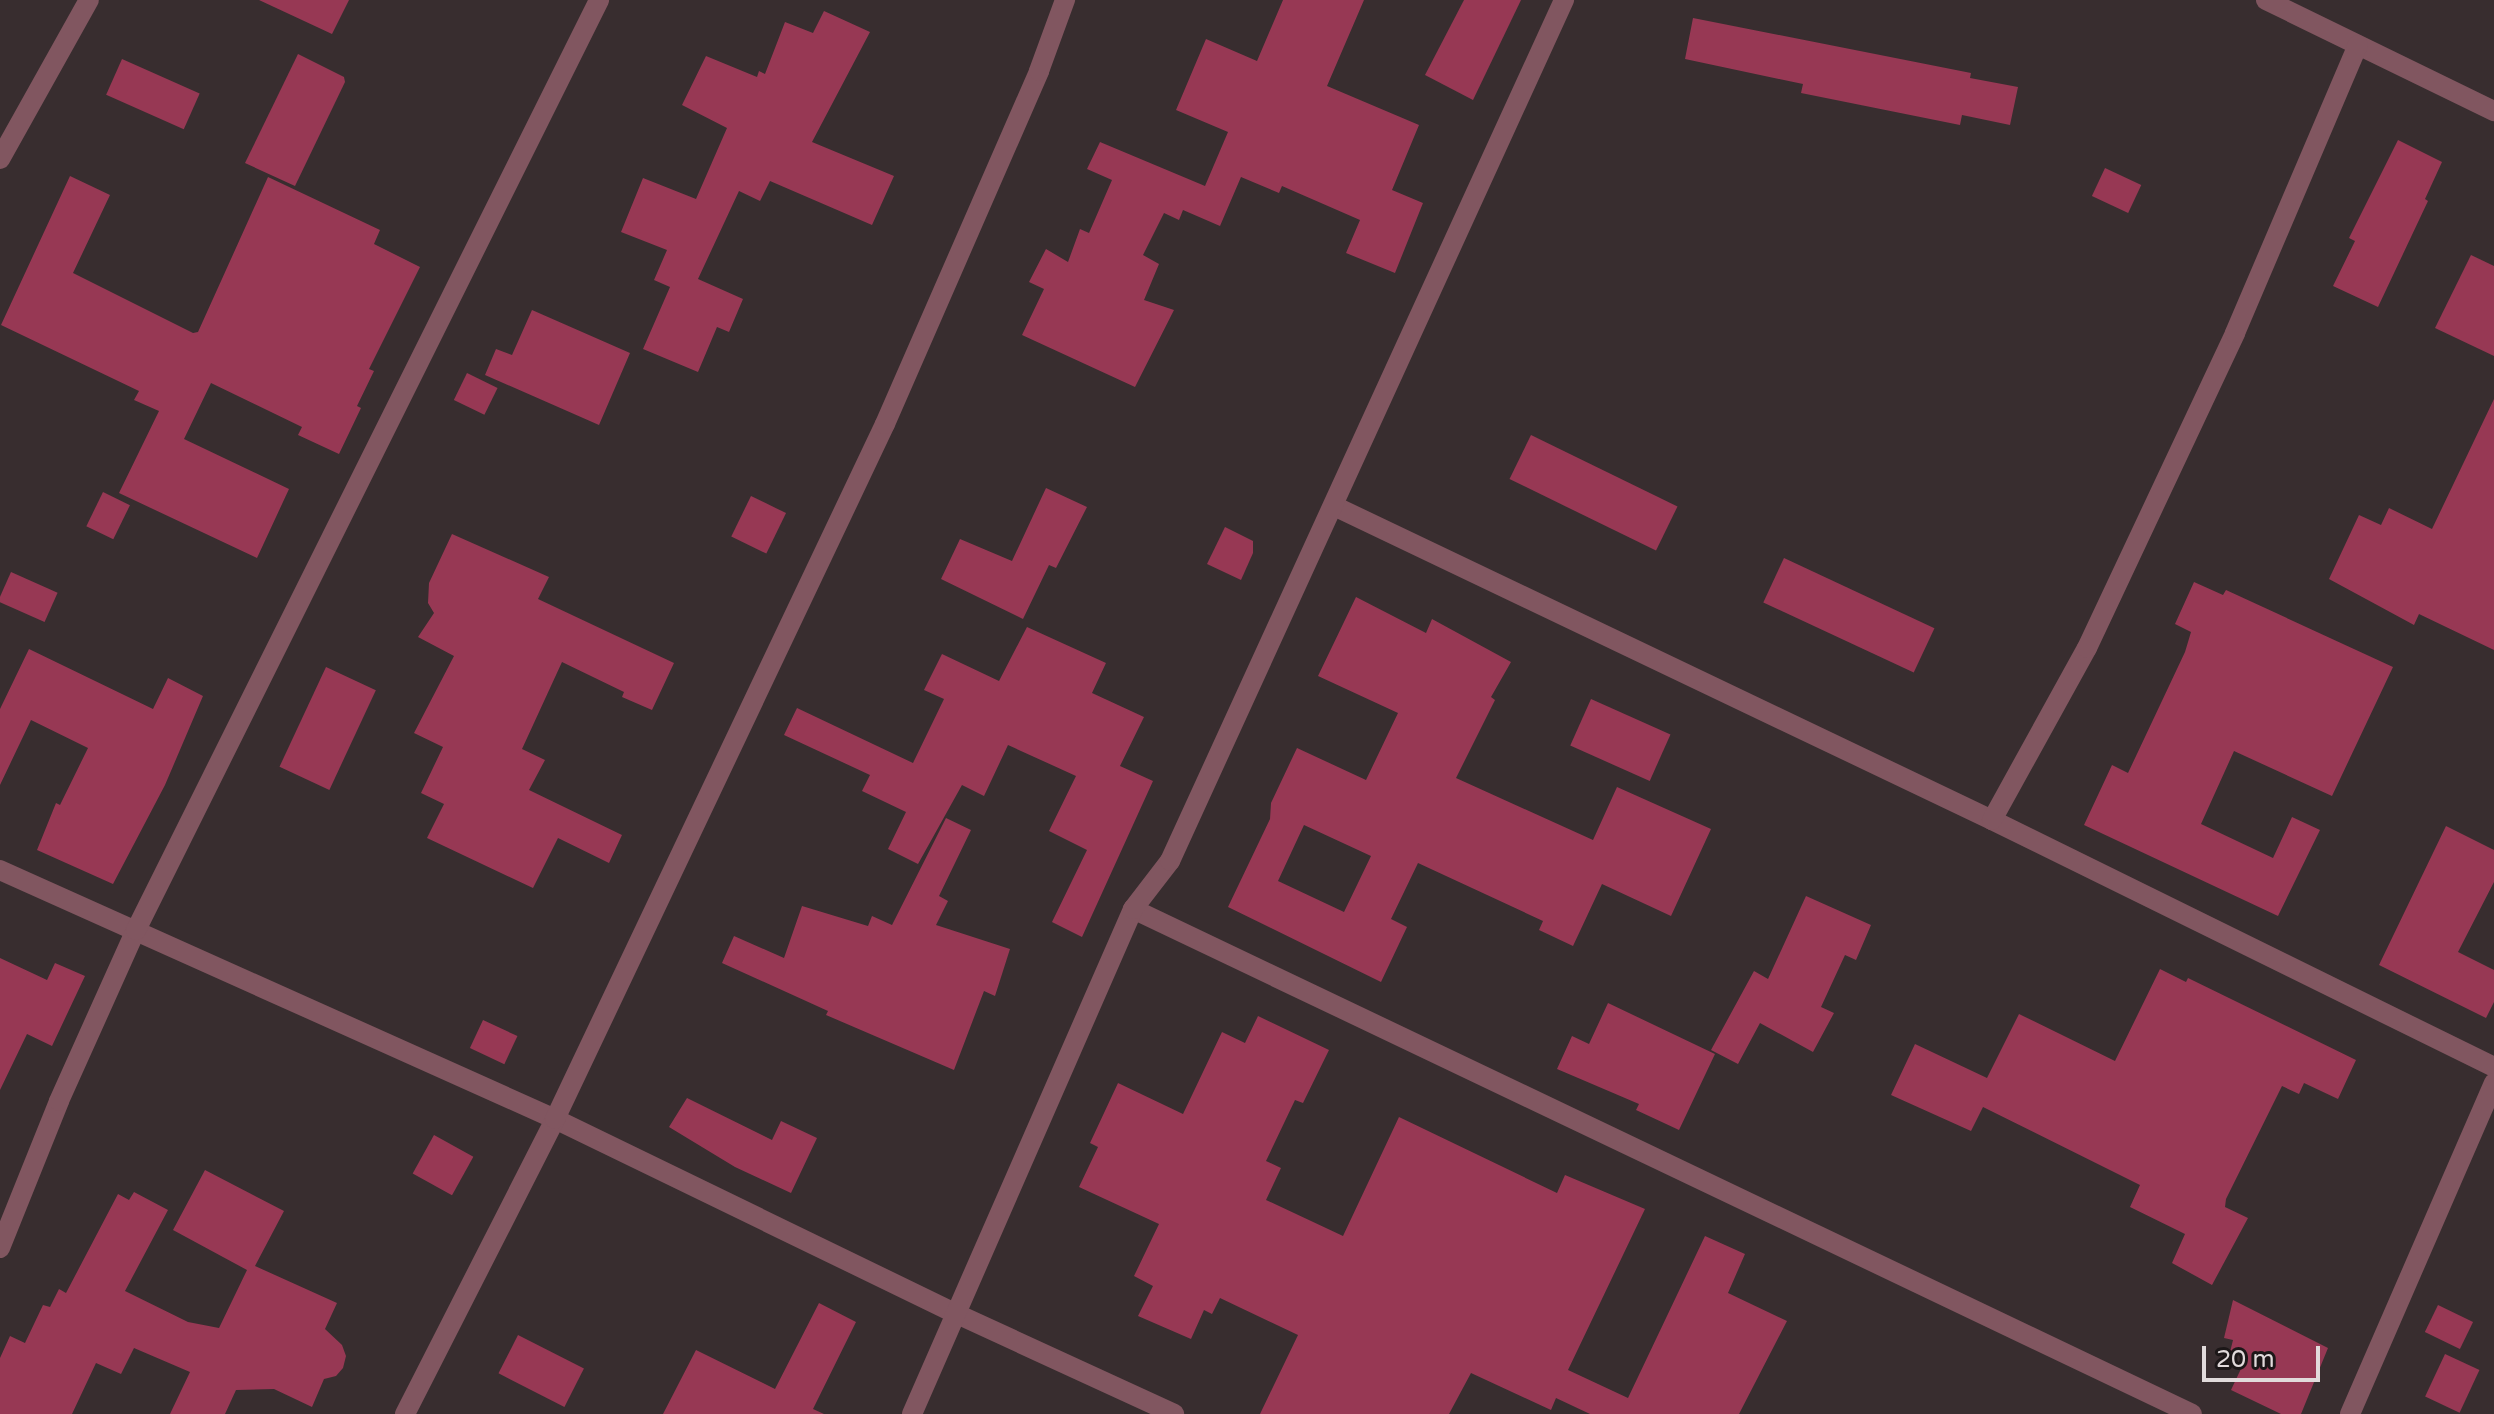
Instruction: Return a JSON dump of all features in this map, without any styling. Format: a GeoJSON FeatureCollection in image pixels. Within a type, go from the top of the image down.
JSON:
{"type":"FeatureCollection","features":[{"type":"Feature","properties":{"kind":"street"},"geometry":{"type":"LineString","coordinates":[[0,159],[89,0]]}},
{"type":"Feature","properties":{"kind":"street"},"geometry":{"type":"LineString","coordinates":[[0,1248],[59,1101],[136,930],[599,0]]}},
{"type":"Feature","properties":{"kind":"street"},"geometry":{"type":"LineString","coordinates":[[405,1414],[555,1119],[885,424],[1039,71],[1065,0]]}},
{"type":"Feature","properties":{"kind":"street"},"geometry":{"type":"LineString","coordinates":[[912,1414],[1133,909],[1170,861],[1564,0]]}},
{"type":"Feature","properties":{"kind":"street"},"geometry":{"type":"LineString","coordinates":[[2266,0],[2494,111]]}},
{"type":"Feature","properties":{"kind":"street"},"geometry":{"type":"LineString","coordinates":[[1992,820],[2087,648],[2114,591],[2235,333],[2358,45]]}},
{"type":"Feature","properties":{"kind":"street"},"geometry":{"type":"LineString","coordinates":[[1334,506],[1992,820],[2494,1067]]}},
{"type":"Feature","properties":{"kind":"street"},"geometry":{"type":"LineString","coordinates":[[0,870],[555,1119],[957,1314],[1174,1414]]}},
{"type":"Feature","properties":{"kind":"street"},"geometry":{"type":"LineString","coordinates":[[1133,909],[2192,1414]]}},
{"type":"Feature","properties":{"kind":"street"},"geometry":{"type":"LineString","coordinates":[[2350,1414],[2494,1083]]}},
{"type":"Feature","properties":{"kind":"building"},"geometry":{"type":"Polygon","coordinates":[[[259,0],[349,0],[332,34],[259,0]]]}},
{"type":"Feature","properties":{"kind":"building"},"geometry":{"type":"Polygon","coordinates":[[[1283,0],[1364,0],[1327,86],[1419,125],[1392,190],[1423,203],[1395,273],[1346,253],[1360,220],[1282,186],[1279,193],[1241,177],[1220,226],[1183,210],[1179,220],[1164,213],[1143,255],[1159,264],[1144,300],[1174,310],[1135,387],[1022,335],[1044,289],[1029,282],[1046,249],[1068,262],[1080,229],[1089,233],[1112,180],[1087,169],[1100,142],[1205,186],[1228,132],[1176,110],[1206,39],[1257,61],[1283,0]]]}},
{"type":"Feature","properties":{"kind":"building"},"geometry":{"type":"Polygon","coordinates":[[[1464,0],[1521,0],[1473,100],[1425,75],[1464,0]]]}},
{"type":"Feature","properties":{"kind":"building"},"geometry":{"type":"Polygon","coordinates":[[[824,11],[870,32],[812,142],[894,176],[872,225],[770,181],[760,201],[739,191],[698,279],[743,299],[729,332],[717,327],[698,372],[643,349],[670,287],[654,280],[667,250],[621,232],[643,178],[696,199],[727,128],[682,105],[706,56],[757,77],[759,71],[765,74],[785,22],[813,33],[824,11]]]}},
{"type":"Feature","properties":{"kind":"building"},"geometry":{"type":"Polygon","coordinates":[[[1693,18],[1971,73],[1970,78],[2018,87],[2010,125],[1962,115],[1960,125],[1801,93],[1803,84],[1685,59],[1693,18]]]}},
{"type":"Feature","properties":{"kind":"building"},"geometry":{"type":"Polygon","coordinates":[[[298,54],[344,77],[345,82],[295,186],[245,163],[298,54]]]}},
{"type":"Feature","properties":{"kind":"building"},"geometry":{"type":"Polygon","coordinates":[[[122,59],[200,94],[184,129],[106,95],[122,59]]]}},
{"type":"Feature","properties":{"kind":"building"},"geometry":{"type":"Polygon","coordinates":[[[2398,140],[2442,162],[2425,199],[2428,201],[2378,307],[2333,286],[2355,241],[2349,238],[2398,140]]]}},
{"type":"Feature","properties":{"kind":"building"},"geometry":{"type":"Polygon","coordinates":[[[2105,168],[2141,185],[2128,213],[2092,196],[2105,168]]]}},
{"type":"Feature","properties":{"kind":"building"},"geometry":{"type":"Polygon","coordinates":[[[70,176],[110,195],[73,273],[193,333],[198,332],[268,177],[380,230],[374,244],[420,267],[369,369],[374,371],[357,406],[361,408],[339,454],[298,435],[302,427],[211,383],[184,439],[289,489],[257,558],[119,493],[159,411],[134,400],[139,391],[1,325],[70,176]]]}},
{"type":"Feature","properties":{"kind":"building"},"geometry":{"type":"Polygon","coordinates":[[[2471,255],[2494,266],[2494,356],[2435,328],[2471,255]]]}},
{"type":"Feature","properties":{"kind":"building"},"geometry":{"type":"Polygon","coordinates":[[[532,310],[630,353],[599,425],[485,375],[496,349],[512,355],[532,310]]]}},
{"type":"Feature","properties":{"kind":"building"},"geometry":{"type":"Polygon","coordinates":[[[467,373],[498,388],[484,415],[454,400],[467,373]]]}},
{"type":"Feature","properties":{"kind":"building"},"geometry":{"type":"Polygon","coordinates":[[[2494,399],[2494,650],[2419,614],[2414,625],[2329,579],[2359,515],[2381,525],[2389,508],[2432,529],[2494,399]]]}},
{"type":"Feature","properties":{"kind":"building"},"geometry":{"type":"Polygon","coordinates":[[[1531,435],[1678,506],[1656,550],[1510,479],[1531,435]]]}},
{"type":"Feature","properties":{"kind":"building"},"geometry":{"type":"Polygon","coordinates":[[[1046,488],[1087,507],[1056,568],[1049,565],[1023,619],[941,579],[960,539],[1012,561],[1046,488]]]}},
{"type":"Feature","properties":{"kind":"building"},"geometry":{"type":"Polygon","coordinates":[[[103,492],[130,505],[113,539],[86,526],[103,492]]]}},
{"type":"Feature","properties":{"kind":"building"},"geometry":{"type":"Polygon","coordinates":[[[751,496],[786,513],[766,554],[731,536],[751,496]]]}},
{"type":"Feature","properties":{"kind":"building"},"geometry":{"type":"Polygon","coordinates":[[[1225,527],[1253,541],[1253,553],[1241,580],[1207,564],[1225,527]]]}},
{"type":"Feature","properties":{"kind":"building"},"geometry":{"type":"Polygon","coordinates":[[[452,534],[549,577],[538,599],[674,663],[652,710],[622,697],[624,692],[562,662],[522,749],[545,760],[529,790],[622,835],[609,863],[558,838],[533,888],[427,838],[444,804],[421,793],[443,747],[414,733],[454,656],[418,637],[434,613],[428,603],[429,583],[452,534]]]}},
{"type":"Feature","properties":{"kind":"building"},"geometry":{"type":"Polygon","coordinates":[[[1784,558],[1934,628],[1914,673],[1763,602],[1784,558]]]}},
{"type":"Feature","properties":{"kind":"building"},"geometry":{"type":"Polygon","coordinates":[[[11,572],[58,593],[45,622],[0,602],[11,572]]]}},
{"type":"Feature","properties":{"kind":"building"},"geometry":{"type":"Polygon","coordinates":[[[2194,582],[2223,595],[2226,590],[2393,667],[2332,796],[2234,751],[2201,824],[2273,858],[2292,817],[2320,830],[2278,916],[2084,825],[2112,765],[2128,773],[2185,652],[2191,632],[2175,624],[2194,582]]]}},
{"type":"Feature","properties":{"kind":"building"},"geometry":{"type":"Polygon","coordinates":[[[1356,597],[1426,633],[1432,619],[1511,662],[1491,697],[1495,700],[1456,778],[1593,840],[1617,787],[1711,829],[1671,916],[1602,884],[1573,946],[1539,930],[1543,921],[1418,863],[1391,919],[1407,927],[1381,982],[1228,907],[1270,819],[1271,803],[1297,748],[1366,780],[1398,713],[1318,676],[1356,597]],[[1304,825],[1278,881],[1344,912],[1371,856],[1304,825]]]}},
{"type":"Feature","properties":{"kind":"building"},"geometry":{"type":"Polygon","coordinates":[[[1027,627],[1106,663],[1092,693],[1144,717],[1120,766],[1153,781],[1082,937],[1052,922],[1087,850],[1049,831],[1076,776],[1008,745],[984,796],[962,785],[918,864],[888,849],[906,812],[862,791],[870,775],[784,735],[797,708],[913,763],[944,699],[924,690],[942,654],[999,681],[1027,627]]]}},
{"type":"Feature","properties":{"kind":"building"},"geometry":{"type":"Polygon","coordinates":[[[29,649],[153,709],[168,678],[203,696],[165,785],[113,884],[37,850],[56,803],[60,805],[88,748],[31,720],[0,785],[0,709],[29,649]]]}},
{"type":"Feature","properties":{"kind":"building"},"geometry":{"type":"Polygon","coordinates":[[[326,667],[376,690],[329,790],[280,767],[326,667]]]}},
{"type":"Feature","properties":{"kind":"building"},"geometry":{"type":"Polygon","coordinates":[[[1591,699],[1670,734],[1650,781],[1570,746],[1591,699]]]}},
{"type":"Feature","properties":{"kind":"building"},"geometry":{"type":"Polygon","coordinates":[[[946,818],[971,830],[939,896],[948,901],[936,925],[1010,949],[995,996],[984,991],[954,1070],[826,1015],[828,1011],[722,963],[734,936],[784,958],[802,906],[868,926],[872,916],[892,925],[946,818]]]}},
{"type":"Feature","properties":{"kind":"building"},"geometry":{"type":"Polygon","coordinates":[[[2446,826],[2494,850],[2494,882],[2458,952],[2494,970],[2494,1002],[2486,1018],[2379,965],[2446,826]]]}},
{"type":"Feature","properties":{"kind":"building"},"geometry":{"type":"Polygon","coordinates":[[[1806,896],[1871,925],[1856,960],[1845,955],[1821,1007],[1834,1013],[1813,1052],[1760,1023],[1738,1064],[1711,1050],[1754,971],[1768,979],[1806,896]]]}},
{"type":"Feature","properties":{"kind":"building"},"geometry":{"type":"Polygon","coordinates":[[[0,958],[47,980],[55,963],[85,976],[52,1046],[27,1034],[0,1090],[0,958]]]}},
{"type":"Feature","properties":{"kind":"building"},"geometry":{"type":"Polygon","coordinates":[[[2160,969],[2186,982],[2188,978],[2356,1060],[2338,1099],[2304,1083],[2299,1094],[2282,1086],[2226,1199],[2225,1207],[2248,1218],[2212,1285],[2172,1263],[2185,1234],[2130,1207],[2140,1185],[1983,1107],[1971,1131],[1891,1095],[1915,1044],[1987,1078],[2019,1014],[2115,1061],[2160,969]]]}},
{"type":"Feature","properties":{"kind":"building"},"geometry":{"type":"Polygon","coordinates":[[[1608,1003],[1715,1054],[1679,1130],[1636,1110],[1639,1104],[1557,1069],[1572,1036],[1589,1044],[1608,1003]]]}},
{"type":"Feature","properties":{"kind":"building"},"geometry":{"type":"Polygon","coordinates":[[[1258,1016],[1329,1050],[1303,1103],[1295,1100],[1266,1161],[1281,1168],[1266,1200],[1343,1236],[1399,1117],[1557,1193],[1565,1175],[1645,1209],[1568,1370],[1628,1398],[1705,1236],[1745,1254],[1728,1293],[1787,1321],[1739,1414],[1590,1414],[1556,1398],[1551,1410],[1471,1373],[1449,1414],[1260,1414],[1298,1335],[1220,1298],[1212,1314],[1204,1310],[1191,1339],[1138,1316],[1153,1286],[1134,1276],[1159,1224],[1079,1187],[1098,1147],[1090,1143],[1118,1083],[1183,1114],[1222,1032],[1245,1043],[1258,1016]]]}},
{"type":"Feature","properties":{"kind":"building"},"geometry":{"type":"Polygon","coordinates":[[[483,1020],[517,1036],[504,1064],[470,1048],[483,1020]]]}},
{"type":"Feature","properties":{"kind":"building"},"geometry":{"type":"Polygon","coordinates":[[[687,1098],[772,1140],[781,1121],[817,1138],[791,1193],[735,1167],[669,1127],[687,1098]]]}},
{"type":"Feature","properties":{"kind":"building"},"geometry":{"type":"Polygon","coordinates":[[[434,1135],[473,1157],[452,1195],[413,1173],[434,1135]]]}},
{"type":"Feature","properties":{"kind":"building"},"geometry":{"type":"Polygon","coordinates":[[[205,1170],[284,1211],[255,1266],[337,1303],[325,1329],[342,1345],[346,1356],[343,1368],[336,1376],[324,1379],[312,1407],[274,1389],[236,1390],[225,1414],[170,1414],[190,1372],[134,1348],[121,1374],[96,1363],[72,1414],[0,1414],[0,1358],[10,1336],[25,1343],[43,1305],[50,1307],[59,1289],[66,1293],[118,1194],[129,1200],[134,1192],[168,1210],[125,1291],[188,1322],[219,1328],[247,1270],[173,1230],[205,1170]]]}},
{"type":"Feature","properties":{"kind":"building"},"geometry":{"type":"Polygon","coordinates":[[[2233,1300],[2328,1348],[2301,1414],[2281,1414],[2231,1390],[2247,1356],[2230,1352],[2233,1340],[2224,1338],[2233,1300]]]}},
{"type":"Feature","properties":{"kind":"building"},"geometry":{"type":"Polygon","coordinates":[[[819,1303],[856,1322],[813,1409],[824,1414],[663,1414],[696,1350],[775,1389],[819,1303]]]}},
{"type":"Feature","properties":{"kind":"building"},"geometry":{"type":"Polygon","coordinates":[[[2438,1305],[2473,1322],[2460,1349],[2425,1332],[2438,1305]]]}},
{"type":"Feature","properties":{"kind":"building"},"geometry":{"type":"Polygon","coordinates":[[[518,1335],[584,1369],[564,1407],[498,1373],[518,1335]]]}},
{"type":"Feature","properties":{"kind":"building"},"geometry":{"type":"Polygon","coordinates":[[[2445,1354],[2479,1370],[2460,1413],[2425,1397],[2445,1354]]]}}]}
